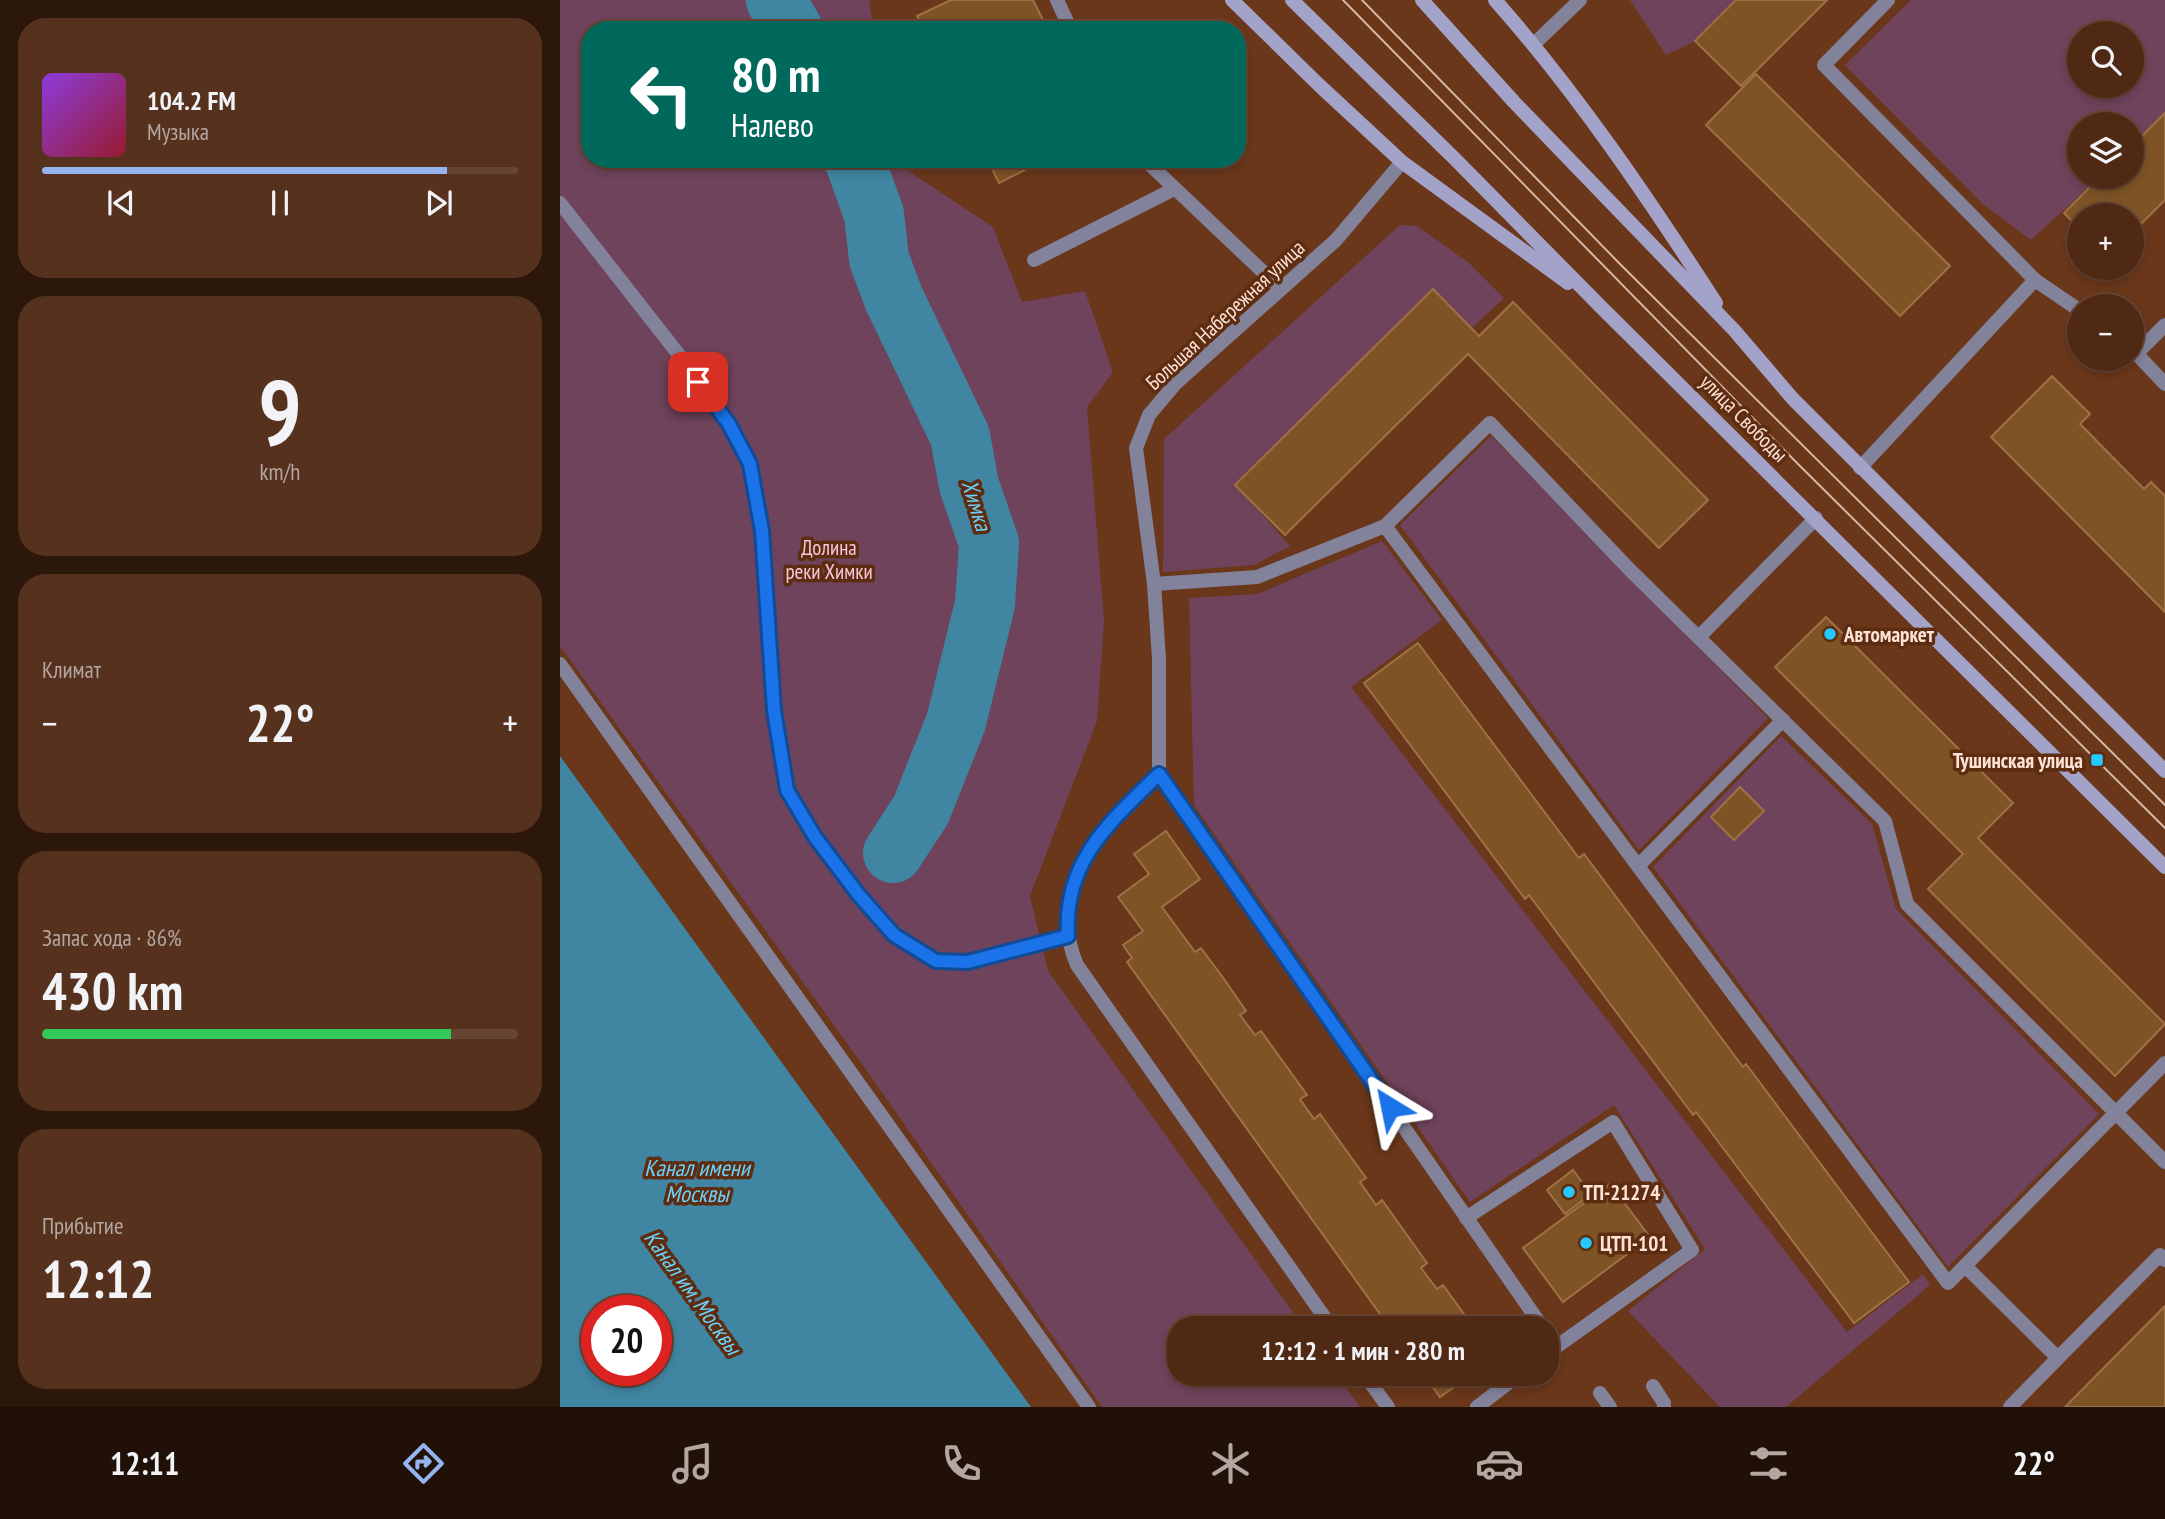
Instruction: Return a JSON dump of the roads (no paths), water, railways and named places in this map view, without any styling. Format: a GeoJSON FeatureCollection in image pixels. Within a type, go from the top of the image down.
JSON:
{"type":"FeatureCollection","features":[{"type":"Feature","properties":{"kind":"main road"},"geometry":{"type":"LineString","coordinates":[[1233,0],[1402,162],[1602,308]]}},
{"type":"Feature","properties":{"kind":"main road","name":"улица Свободы"},"geometry":{"type":"LineString","coordinates":[[1292,0],[2165,867]]}},
{"type":"Feature","properties":{"kind":"main road"},"geometry":{"type":"LineString","coordinates":[[1422,0],[1514,102],[1734,330],[1793,399],[2165,771]]}},
{"type":"Feature","properties":{"kind":"main road"},"geometry":{"type":"LineString","coordinates":[[1495,0],[1534,44],[1639,183],[1734,330]]}},
{"type":"Feature","properties":{"kind":"street"},"geometry":{"type":"LineString","coordinates":[[1056,0],[1066,21]]}},
{"type":"Feature","properties":{"kind":"street"},"geometry":{"type":"LineString","coordinates":[[1534,44],[1580,0]]}},
{"type":"Feature","properties":{"kind":"street"},"geometry":{"type":"LineString","coordinates":[[1888,0],[1824,65],[2035,280],[2067,302]]}},
{"type":"Feature","properties":{"kind":"street","name":"Большая Набережная улица"},"geometry":{"type":"LineString","coordinates":[[1159,774],[1159,659],[1154,584],[1136,448],[1149,415],[1176,383],[1336,240],[1402,162]]}},
{"type":"Feature","properties":{"kind":"street"},"geometry":{"type":"LineString","coordinates":[[1153,168],[1281,289]]}},
{"type":"Feature","properties":{"kind":"street"},"geometry":{"type":"LineString","coordinates":[[1034,260],[1174,189]]}},
{"type":"Feature","properties":{"kind":"street"},"geometry":{"type":"LineString","coordinates":[[560,203],[657,324],[729,424],[750,464],[762,531],[774,710],[787,790],[815,837],[858,894],[894,935],[936,961],[968,962],[1068,936]]}},
{"type":"Feature","properties":{"kind":"street"},"geometry":{"type":"LineString","coordinates":[[1860,468],[2035,280]]}},
{"type":"Feature","properties":{"kind":"street"},"geometry":{"type":"LineString","coordinates":[[2144,343],[2165,325]]}},
{"type":"Feature","properties":{"kind":"street"},"geometry":{"type":"LineString","coordinates":[[2144,362],[2165,384]]}},
{"type":"Feature","properties":{"kind":"street"},"geometry":{"type":"LineString","coordinates":[[1154,584],[1257,577],[1385,526],[1490,423],[1630,570],[1885,821],[1907,904],[2165,1162]]}},
{"type":"Feature","properties":{"kind":"street"},"geometry":{"type":"LineString","coordinates":[[1699,637],[1816,519]]}},
{"type":"Feature","properties":{"kind":"street"},"geometry":{"type":"LineString","coordinates":[[1385,526],[1948,1283],[2165,1063]]}},
{"type":"Feature","properties":{"kind":"street"},"geometry":{"type":"LineString","coordinates":[[560,664],[1089,1407]]}},
{"type":"Feature","properties":{"kind":"street"},"geometry":{"type":"LineString","coordinates":[[1638,866],[1783,720]]}},
{"type":"Feature","properties":{"kind":"street"},"geometry":{"type":"LineString","coordinates":[[1324,1316],[1077,965],[1071,950],[1067,916],[1077,877],[1097,838],[1159,774],[1535,1316]]}},
{"type":"Feature","properties":{"kind":"street"},"geometry":{"type":"LineString","coordinates":[[1466,1218],[1613,1122],[1692,1250],[1559,1344]]}},
{"type":"Feature","properties":{"kind":"street"},"geometry":{"type":"LineString","coordinates":[[2010,1407],[2160,1255],[2165,1260]]}},
{"type":"Feature","properties":{"kind":"street"},"geometry":{"type":"LineString","coordinates":[[1965,1266],[2058,1358]]}},
{"type":"Feature","properties":{"kind":"street"},"geometry":{"type":"LineString","coordinates":[[1373,1386],[1388,1407]]}},
{"type":"Feature","properties":{"kind":"street"},"geometry":{"type":"LineString","coordinates":[[1477,1407],[1504,1386]]}},
{"type":"Feature","properties":{"kind":"street"},"geometry":{"type":"LineString","coordinates":[[1653,1386],[1664,1402],[1664,1407]]}},
{"type":"Feature","properties":{"kind":"street"},"geometry":{"type":"LineString","coordinates":[[1600,1393],[1610,1407]]}},
{"type":"Feature","properties":{"kind":"water","name":"Канал имени Москвы"},"geometry":{"type":"Polygon","coordinates":[[[560,756],[1031,1407],[560,1407],[560,756]]]}},
{"type":"Feature","properties":{"kind":"waterway","name":"Химка"},"geometry":{"type":"LineString","coordinates":[[776,0],[788,21]]}},
{"type":"Feature","properties":{"kind":"waterway","name":"Химка"},"geometry":{"type":"LineString","coordinates":[[857,168],[874,214],[879,259],[894,299],[960,436],[969,485],[989,543],[985,604],[956,722],[921,810],[893,853]]}},
{"type":"Feature","properties":{"kind":"tram line"},"geometry":{"type":"LineString","coordinates":[[1343,0],[1798,464],[2165,828]]}},
{"type":"Feature","properties":{"kind":"tram line"},"geometry":{"type":"LineString","coordinates":[[1362,0],[1620,264],[2165,805]]}},
{"type":"Feature","properties":{"kind":"place","name":"Автомаркет"},"geometry":{"type":"Point","coordinates":[1830,634]}},
{"type":"Feature","properties":{"kind":"place","name":"Тушинская улица"},"geometry":{"type":"Point","coordinates":[2097,760]}},
{"type":"Feature","properties":{"kind":"place","name":"ТП-21274"},"geometry":{"type":"Point","coordinates":[1569,1192]}},
{"type":"Feature","properties":{"kind":"place","name":"ЦТП-101"},"geometry":{"type":"Point","coordinates":[1586,1243]}},
{"type":"Feature","properties":{"kind":"park label","name":"Долина реки Химки"},"geometry":{"type":"Point","coordinates":[829,559]}},
{"type":"Feature","properties":{"kind":"water label","name":"Канал им. Москвы"},"geometry":{"type":"Point","coordinates":[693,1292]}}]}
